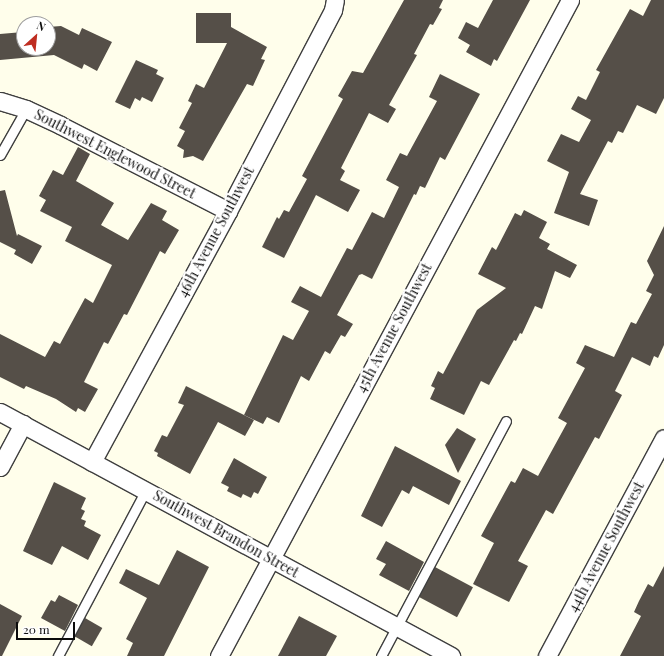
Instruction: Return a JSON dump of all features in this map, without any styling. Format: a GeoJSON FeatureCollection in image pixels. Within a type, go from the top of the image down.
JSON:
{"type":"FeatureCollection","features":[{"type":"Feature","properties":{"kind":"street","name":"46th Avenue Southwest"},"geometry":{"type":"LineString","coordinates":[[92,462],[228,211],[333,10],[335,0]]}},
{"type":"Feature","properties":{"kind":"street","name":"45th Avenue Southwest"},"geometry":{"type":"LineString","coordinates":[[219,656],[570,0]]}},
{"type":"Feature","properties":{"kind":"street","name":"Southwest Englewood Street"},"geometry":{"type":"LineString","coordinates":[[0,101],[26,109],[228,211]]}},
{"type":"Feature","properties":{"kind":"street","name":"Southwest Brandon Street"},"geometry":{"type":"LineString","coordinates":[[0,412],[451,656]]}},
{"type":"Feature","properties":{"kind":"street"},"geometry":{"type":"LineString","coordinates":[[0,467],[23,424]]}},
{"type":"Feature","properties":{"kind":"street","name":"44th Avenue Southwest"},"geometry":{"type":"LineString","coordinates":[[547,656],[664,438]]}},
{"type":"Feature","properties":{"kind":"lane"},"geometry":{"type":"LineString","coordinates":[[0,155],[26,109]]}},
{"type":"Feature","properties":{"kind":"lane"},"geometry":{"type":"LineString","coordinates":[[381,656],[506,421]]}},
{"type":"Feature","properties":{"kind":"lane"},"geometry":{"type":"LineString","coordinates":[[58,656],[146,490]]}},
{"type":"Feature","properties":{"kind":"building"},"geometry":{"type":"Polygon","coordinates":[[[404,0],[443,0],[439,8],[442,9],[433,25],[430,24],[414,54],[417,55],[389,105],[396,109],[388,123],[369,113],[341,168],[345,171],[340,180],[360,190],[348,212],[316,195],[284,258],[262,247],[277,217],[279,219],[284,210],[289,212],[307,179],[302,176],[343,99],[338,96],[352,71],[363,73],[404,0]]]}},
{"type":"Feature","properties":{"kind":"building"},"geometry":{"type":"Polygon","coordinates":[[[493,0],[530,0],[497,61],[494,59],[491,66],[466,52],[470,45],[458,38],[466,22],[478,28],[493,0]]]}},
{"type":"Feature","properties":{"kind":"building"},"geometry":{"type":"Polygon","coordinates":[[[651,0],[664,0],[664,98],[656,114],[637,105],[623,133],[618,131],[612,143],[608,141],[580,194],[598,200],[589,226],[554,213],[569,172],[547,161],[561,134],[579,142],[591,120],[571,109],[578,96],[586,100],[600,72],[596,70],[630,9],[643,16],[651,0]]]}},
{"type":"Feature","properties":{"kind":"building"},"geometry":{"type":"Polygon","coordinates":[[[196,13],[231,13],[231,27],[267,47],[261,59],[265,60],[253,86],[247,84],[203,161],[193,156],[183,158],[184,150],[177,146],[185,131],[179,128],[192,103],[188,101],[196,84],[204,88],[227,43],[196,43],[196,13]]]}},
{"type":"Feature","properties":{"kind":"building"},"geometry":{"type":"Polygon","coordinates":[[[56,26],[61,26],[79,35],[82,28],[112,42],[97,71],[84,64],[82,69],[56,56],[56,26]]]}},
{"type":"Feature","properties":{"kind":"building"},"geometry":{"type":"Polygon","coordinates":[[[16,33],[16,56],[43,56],[0,60],[0,34],[16,33]]]}},
{"type":"Feature","properties":{"kind":"building"},"geometry":{"type":"Polygon","coordinates":[[[136,60],[158,70],[156,74],[164,78],[152,102],[142,97],[140,101],[135,98],[130,109],[115,102],[136,60]]]}},
{"type":"Feature","properties":{"kind":"building"},"geometry":{"type":"Polygon","coordinates":[[[440,74],[480,94],[445,160],[440,157],[425,188],[420,186],[416,195],[414,194],[372,279],[362,274],[359,275],[337,315],[353,324],[345,337],[341,335],[330,354],[325,351],[309,381],[301,376],[279,423],[267,417],[263,424],[244,415],[283,335],[293,340],[309,311],[291,302],[300,286],[321,297],[347,248],[352,250],[372,212],[384,218],[399,187],[386,180],[400,153],[407,156],[437,101],[429,97],[440,74]]]}},
{"type":"Feature","properties":{"kind":"building"},"geometry":{"type":"Polygon","coordinates":[[[78,147],[90,154],[76,181],[114,203],[101,225],[128,240],[151,203],[167,211],[162,220],[179,230],[165,254],[160,251],[127,315],[124,314],[108,344],[104,342],[84,382],[98,389],[85,412],[78,408],[76,412],[56,399],[26,386],[24,389],[0,377],[0,334],[45,357],[54,341],[60,344],[85,298],[93,303],[112,265],[65,241],[72,227],[40,211],[46,200],[39,196],[53,170],[63,175],[78,147]]]}},
{"type":"Feature","properties":{"kind":"building"},"geometry":{"type":"Polygon","coordinates":[[[5,190],[17,236],[18,234],[42,246],[32,264],[14,254],[16,250],[0,242],[0,191],[5,190]]]}},
{"type":"Feature","properties":{"kind":"building"},"geometry":{"type":"Polygon","coordinates":[[[524,210],[547,222],[539,238],[550,244],[547,249],[577,265],[570,278],[555,271],[542,309],[535,306],[522,334],[520,333],[516,341],[514,340],[489,385],[481,381],[464,415],[430,399],[435,388],[431,386],[438,371],[443,374],[477,310],[506,288],[478,274],[492,247],[496,250],[515,213],[521,216],[524,210]]]}},
{"type":"Feature","properties":{"kind":"building"},"geometry":{"type":"Polygon","coordinates":[[[664,226],[664,345],[658,358],[654,356],[650,366],[632,357],[615,391],[622,395],[599,439],[595,437],[553,514],[546,510],[518,561],[528,566],[509,602],[473,584],[494,543],[481,536],[511,481],[515,483],[523,468],[538,476],[567,423],[558,418],[585,368],[576,363],[585,345],[614,357],[631,322],[636,324],[652,294],[646,291],[654,275],[647,261],[664,226]]]}},
{"type":"Feature","properties":{"kind":"building"},"geometry":{"type":"Polygon","coordinates":[[[186,386],[254,420],[245,436],[218,422],[190,474],[157,456],[158,453],[154,451],[162,435],[167,437],[184,405],[178,403],[186,386]]]}},
{"type":"Feature","properties":{"kind":"building"},"geometry":{"type":"Polygon","coordinates":[[[457,428],[476,439],[458,473],[445,445],[457,428]]]}},
{"type":"Feature","properties":{"kind":"building"},"geometry":{"type":"Polygon","coordinates":[[[395,446],[461,481],[449,505],[413,486],[409,494],[402,490],[382,527],[361,516],[395,446]]]}},
{"type":"Feature","properties":{"kind":"building"},"geometry":{"type":"Polygon","coordinates":[[[234,458],[267,477],[258,494],[254,492],[251,498],[243,494],[241,498],[227,491],[229,487],[221,483],[234,458]]]}},
{"type":"Feature","properties":{"kind":"building"},"geometry":{"type":"Polygon","coordinates":[[[54,482],[86,498],[81,509],[85,511],[81,519],[86,521],[84,526],[101,535],[88,560],[62,546],[52,565],[23,551],[54,482]]]}},
{"type":"Feature","properties":{"kind":"building"},"geometry":{"type":"Polygon","coordinates":[[[386,541],[424,562],[409,591],[379,575],[386,564],[376,559],[386,541]]]}},
{"type":"Feature","properties":{"kind":"building"},"geometry":{"type":"Polygon","coordinates":[[[177,550],[209,567],[164,656],[127,656],[133,643],[126,639],[147,598],[119,583],[126,569],[159,585],[177,550]]]}},
{"type":"Feature","properties":{"kind":"building"},"geometry":{"type":"Polygon","coordinates":[[[664,566],[664,656],[620,656],[641,616],[634,612],[639,601],[648,584],[653,587],[664,566]]]}},
{"type":"Feature","properties":{"kind":"building"},"geometry":{"type":"Polygon","coordinates":[[[435,567],[473,587],[457,617],[419,597],[435,567]]]}},
{"type":"Feature","properties":{"kind":"building"},"geometry":{"type":"Polygon","coordinates":[[[59,595],[78,605],[65,631],[41,618],[51,600],[55,602],[59,595]]]}},
{"type":"Feature","properties":{"kind":"building"},"geometry":{"type":"Polygon","coordinates":[[[0,604],[22,616],[2,656],[0,656],[0,604]]]}},
{"type":"Feature","properties":{"kind":"building"},"geometry":{"type":"Polygon","coordinates":[[[299,616],[337,636],[326,656],[278,656],[299,616]]]}},
{"type":"Feature","properties":{"kind":"building"},"geometry":{"type":"Polygon","coordinates":[[[85,618],[102,628],[92,646],[74,636],[85,618]]]}}]}
